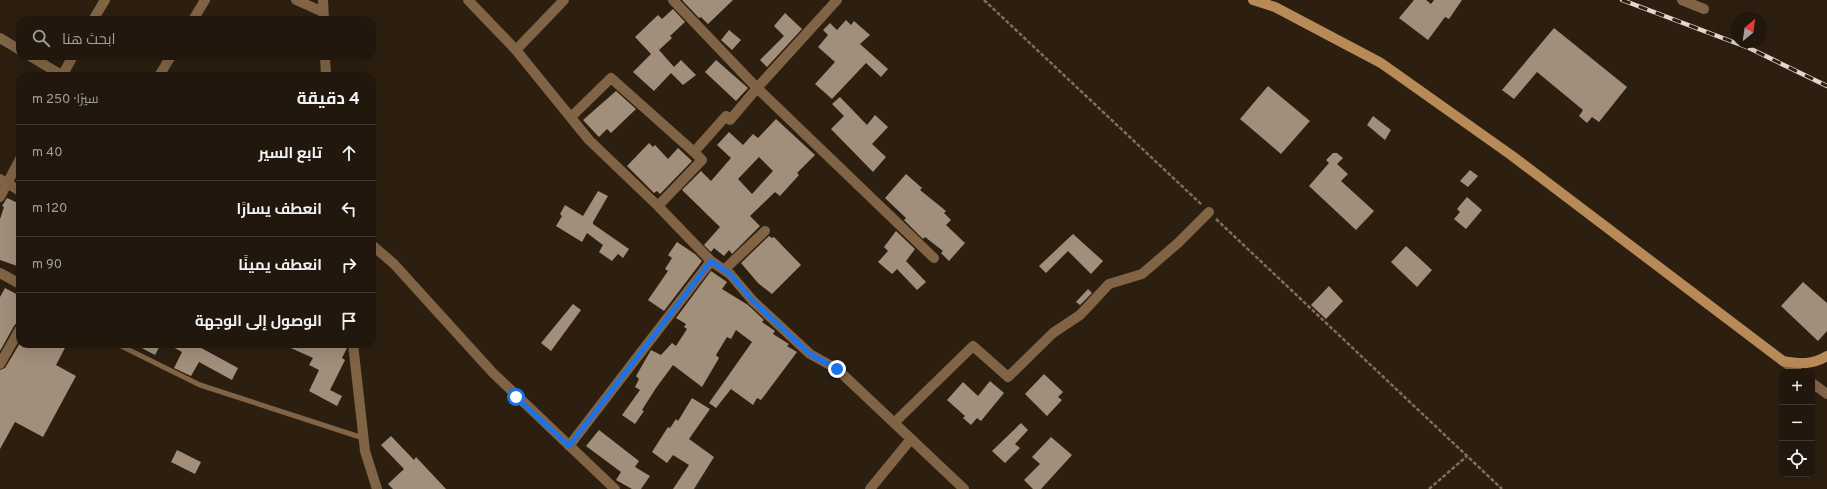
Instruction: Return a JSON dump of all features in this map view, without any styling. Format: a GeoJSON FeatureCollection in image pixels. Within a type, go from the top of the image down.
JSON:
{"type":"FeatureCollection","features":[{"type":"Feature","properties":{"kind":"street"},"geometry":{"type":"LineString","coordinates":[[95,16],[105,0]]}},
{"type":"Feature","properties":{"kind":"street"},"geometry":{"type":"LineString","coordinates":[[195,16],[204,0]]}},
{"type":"Feature","properties":{"kind":"street"},"geometry":{"type":"LineString","coordinates":[[296,0],[323,16]]}},
{"type":"Feature","properties":{"kind":"street"},"geometry":{"type":"LineString","coordinates":[[323,0],[323,16]]}},
{"type":"Feature","properties":{"kind":"street"},"geometry":{"type":"LineString","coordinates":[[468,0],[516,50],[589,140],[658,206],[711,261],[730,274],[753,301],[810,354],[837,369],[964,489]]}},
{"type":"Feature","properties":{"kind":"street"},"geometry":{"type":"LineString","coordinates":[[516,50],[564,0]]}},
{"type":"Feature","properties":{"kind":"street"},"geometry":{"type":"LineString","coordinates":[[673,0],[757,88],[934,258]]}},
{"type":"Feature","properties":{"kind":"street"},"geometry":{"type":"LineString","coordinates":[[694,152],[726,116],[730,120],[837,0]]}},
{"type":"Feature","properties":{"kind":"street"},"geometry":{"type":"LineString","coordinates":[[1253,0],[1275,6],[1381,63],[1511,155],[1794,369]]}},
{"type":"Feature","properties":{"kind":"street"},"geometry":{"type":"LineString","coordinates":[[1682,0],[1704,9]]}},
{"type":"Feature","properties":{"kind":"street"},"geometry":{"type":"LineString","coordinates":[[0,38],[16,48]]}},
{"type":"Feature","properties":{"kind":"street"},"geometry":{"type":"LineString","coordinates":[[36,60],[56,72]]}},
{"type":"Feature","properties":{"kind":"street"},"geometry":{"type":"LineString","coordinates":[[64,72],[71,60]]}},
{"type":"Feature","properties":{"kind":"street"},"geometry":{"type":"LineString","coordinates":[[162,72],[169,60]]}},
{"type":"Feature","properties":{"kind":"street"},"geometry":{"type":"LineString","coordinates":[[325,60],[326,72]]}},
{"type":"Feature","properties":{"kind":"street"},"geometry":{"type":"LineString","coordinates":[[571,117],[611,78],[702,160],[658,206]]}},
{"type":"Feature","properties":{"kind":"street"},"geometry":{"type":"LineString","coordinates":[[0,197],[4,181],[16,164]]}},
{"type":"Feature","properties":{"kind":"street"},"geometry":{"type":"LineString","coordinates":[[4,181],[16,188]]}},
{"type":"Feature","properties":{"kind":"street"},"geometry":{"type":"LineString","coordinates":[[894,423],[973,346],[1008,377],[1053,334],[1080,315],[1109,284],[1142,274],[1178,243],[1209,212]]}},
{"type":"Feature","properties":{"kind":"street"},"geometry":{"type":"LineString","coordinates":[[724,270],[765,230]]}},
{"type":"Feature","properties":{"kind":"street"},"geometry":{"type":"LineString","coordinates":[[376,248],[394,264],[493,373],[615,489]]}},
{"type":"Feature","properties":{"kind":"street"},"geometry":{"type":"LineString","coordinates":[[569,446],[711,261]]}},
{"type":"Feature","properties":{"kind":"street"},"geometry":{"type":"LineString","coordinates":[[0,272],[16,282]]}},
{"type":"Feature","properties":{"kind":"street"},"geometry":{"type":"LineString","coordinates":[[0,364],[16,336]]}},
{"type":"Feature","properties":{"kind":"street"},"geometry":{"type":"LineString","coordinates":[[353,348],[365,451],[378,489]]}},
{"type":"Feature","properties":{"kind":"street"},"geometry":{"type":"LineString","coordinates":[[1783,362],[1798,364],[1812,363],[1827,356]]}},
{"type":"Feature","properties":{"kind":"street"},"geometry":{"type":"LineString","coordinates":[[1815,385],[1827,394]]}},
{"type":"Feature","properties":{"kind":"street"},"geometry":{"type":"LineString","coordinates":[[870,489],[911,439]]}},
{"type":"Feature","properties":{"kind":"lane"},"geometry":{"type":"LineString","coordinates":[[126,348],[200,385],[363,438]]}},
{"type":"Feature","properties":{"kind":"path"},"geometry":{"type":"LineString","coordinates":[[984,0],[1502,489]]}},
{"type":"Feature","properties":{"kind":"path"},"geometry":{"type":"LineString","coordinates":[[1429,489],[1467,456]]}},
{"type":"Feature","properties":{"kind":"building"},"geometry":{"type":"Polygon","coordinates":[[[682,0],[733,0],[708,24],[701,17],[699,18],[682,0]]]}},
{"type":"Feature","properties":{"kind":"building"},"geometry":{"type":"Polygon","coordinates":[[[1414,0],[1426,0],[1431,4],[1434,0],[1462,0],[1449,19],[1445,17],[1428,40],[1399,18],[1414,0]]]}},
{"type":"Feature","properties":{"kind":"building"},"geometry":{"type":"Polygon","coordinates":[[[673,9],[685,22],[670,36],[672,38],[659,50],[674,67],[681,60],[696,75],[683,85],[671,73],[654,91],[633,72],[651,54],[635,37],[658,15],[662,19],[673,9]]]}},
{"type":"Feature","properties":{"kind":"building"},"geometry":{"type":"Polygon","coordinates":[[[785,13],[802,29],[767,67],[760,60],[784,36],[774,26],[785,13]]]}},
{"type":"Feature","properties":{"kind":"building"},"geometry":{"type":"Polygon","coordinates":[[[846,20],[851,25],[854,21],[870,35],[860,44],[888,69],[881,77],[866,63],[832,99],[815,84],[835,62],[818,47],[828,35],[823,30],[830,23],[837,30],[846,20]]]}},
{"type":"Feature","properties":{"kind":"building"},"geometry":{"type":"Polygon","coordinates":[[[1554,28],[1627,87],[1599,122],[1592,117],[1587,123],[1579,116],[1583,110],[1537,72],[1514,99],[1502,90],[1554,28]]]}},
{"type":"Feature","properties":{"kind":"building"},"geometry":{"type":"Polygon","coordinates":[[[729,30],[741,40],[732,50],[721,40],[729,30]]]}},
{"type":"Feature","properties":{"kind":"building"},"geometry":{"type":"Polygon","coordinates":[[[716,60],[748,88],[736,101],[705,72],[716,60]]]}},
{"type":"Feature","properties":{"kind":"building"},"geometry":{"type":"Polygon","coordinates":[[[1268,86],[1310,121],[1281,154],[1240,119],[1268,86]]]}},
{"type":"Feature","properties":{"kind":"building"},"geometry":{"type":"Polygon","coordinates":[[[616,91],[636,109],[611,133],[607,129],[599,137],[583,120],[616,91]]]}},
{"type":"Feature","properties":{"kind":"building"},"geometry":{"type":"Polygon","coordinates":[[[840,97],[867,125],[875,115],[888,127],[872,144],[886,157],[873,172],[831,129],[844,116],[832,104],[840,97]]]}},
{"type":"Feature","properties":{"kind":"building"},"geometry":{"type":"Polygon","coordinates":[[[1373,116],[1391,130],[1385,140],[1367,125],[1373,116]]]}},
{"type":"Feature","properties":{"kind":"building"},"geometry":{"type":"Polygon","coordinates":[[[776,119],[815,155],[797,173],[799,175],[780,196],[775,192],[750,216],[760,226],[732,254],[729,250],[724,256],[714,248],[711,252],[704,245],[720,227],[682,190],[701,171],[711,181],[731,158],[717,145],[729,132],[743,145],[753,134],[758,138],[776,119]],[[759,157],[738,179],[752,194],[773,171],[759,157]]]}},
{"type":"Feature","properties":{"kind":"building"},"geometry":{"type":"Polygon","coordinates":[[[649,143],[653,147],[655,145],[668,159],[678,148],[692,161],[660,194],[657,191],[654,193],[627,166],[649,143]]]}},
{"type":"Feature","properties":{"kind":"building"},"geometry":{"type":"Polygon","coordinates":[[[1333,153],[1337,153],[1343,158],[1337,164],[1348,174],[1341,181],[1374,211],[1356,230],[1309,186],[1329,163],[1326,160],[1333,153]]]}},
{"type":"Feature","properties":{"kind":"building"},"geometry":{"type":"Polygon","coordinates":[[[1470,170],[1478,176],[1468,187],[1460,181],[1470,170]]]}},
{"type":"Feature","properties":{"kind":"building"},"geometry":{"type":"Polygon","coordinates":[[[906,174],[922,188],[920,190],[946,211],[944,213],[951,220],[946,225],[965,243],[949,261],[941,253],[943,251],[925,237],[923,239],[904,220],[906,218],[885,198],[906,174]]]}},
{"type":"Feature","properties":{"kind":"building"},"geometry":{"type":"Polygon","coordinates":[[[598,191],[608,196],[593,224],[629,249],[623,258],[618,254],[612,261],[599,252],[603,245],[587,233],[582,242],[556,226],[562,216],[560,214],[565,205],[583,216],[598,191]]]}},
{"type":"Feature","properties":{"kind":"building"},"geometry":{"type":"Polygon","coordinates":[[[1467,197],[1482,210],[1466,229],[1454,219],[1460,212],[1457,209],[1467,197]]]}},
{"type":"Feature","properties":{"kind":"building"},"geometry":{"type":"Polygon","coordinates":[[[7,198],[16,202],[16,266],[0,260],[0,219],[4,207],[2,206],[7,198]]]}},
{"type":"Feature","properties":{"kind":"building"},"geometry":{"type":"Polygon","coordinates":[[[896,231],[915,249],[906,261],[926,282],[917,290],[897,269],[892,274],[878,262],[888,251],[884,247],[896,231]]]}},
{"type":"Feature","properties":{"kind":"building"},"geometry":{"type":"Polygon","coordinates":[[[1073,234],[1103,261],[1091,274],[1068,251],[1046,273],[1039,266],[1073,234]]]}},
{"type":"Feature","properties":{"kind":"building"},"geometry":{"type":"Polygon","coordinates":[[[769,236],[772,238],[774,237],[801,265],[772,294],[758,283],[741,263],[769,236]]]}},
{"type":"Feature","properties":{"kind":"building"},"geometry":{"type":"Polygon","coordinates":[[[677,242],[695,254],[702,261],[664,311],[648,300],[668,271],[665,269],[672,258],[668,255],[677,242]]]}},
{"type":"Feature","properties":{"kind":"building"},"geometry":{"type":"Polygon","coordinates":[[[1406,246],[1432,270],[1417,287],[1391,262],[1406,246]]]}},
{"type":"Feature","properties":{"kind":"building"},"geometry":{"type":"Polygon","coordinates":[[[711,271],[727,282],[722,289],[748,305],[764,320],[762,322],[775,331],[773,334],[789,344],[787,346],[797,352],[761,400],[757,398],[753,405],[731,389],[716,408],[709,403],[752,342],[736,330],[731,339],[727,337],[716,355],[719,358],[702,387],[673,365],[656,388],[642,410],[644,411],[635,424],[622,415],[640,390],[635,387],[639,379],[636,376],[651,350],[661,355],[672,343],[676,346],[687,329],[684,327],[686,324],[676,318],[711,271]]]}},
{"type":"Feature","properties":{"kind":"building"},"geometry":{"type":"Polygon","coordinates":[[[1803,282],[1827,303],[1827,331],[1818,341],[1781,306],[1803,282]]]}},
{"type":"Feature","properties":{"kind":"building"},"geometry":{"type":"Polygon","coordinates":[[[1329,286],[1343,301],[1326,319],[1311,305],[1329,286]]]}},
{"type":"Feature","properties":{"kind":"building"},"geometry":{"type":"Polygon","coordinates":[[[5,288],[16,294],[16,324],[0,351],[0,297],[5,288]]]}},
{"type":"Feature","properties":{"kind":"building"},"geometry":{"type":"Polygon","coordinates":[[[1088,289],[1092,293],[1080,305],[1076,302],[1088,289]]]}},
{"type":"Feature","properties":{"kind":"building"},"geometry":{"type":"Polygon","coordinates":[[[573,304],[581,310],[551,351],[541,343],[573,304]]]}},
{"type":"Feature","properties":{"kind":"building"},"geometry":{"type":"Polygon","coordinates":[[[17,348],[65,348],[56,365],[76,376],[43,437],[15,422],[0,449],[0,370],[5,368],[17,348]]]}},
{"type":"Feature","properties":{"kind":"building"},"geometry":{"type":"Polygon","coordinates":[[[142,348],[159,348],[155,355],[142,348]]]}},
{"type":"Feature","properties":{"kind":"building"},"geometry":{"type":"Polygon","coordinates":[[[174,348],[201,348],[238,368],[232,380],[199,362],[191,376],[174,368],[182,352],[174,348]]]}},
{"type":"Feature","properties":{"kind":"building"},"geometry":{"type":"Polygon","coordinates":[[[291,348],[347,348],[342,358],[345,360],[330,390],[342,396],[337,406],[309,391],[319,370],[309,365],[313,358],[291,348]]]}},
{"type":"Feature","properties":{"kind":"building"},"geometry":{"type":"Polygon","coordinates":[[[1044,374],[1063,392],[1058,397],[1062,400],[1047,416],[1025,394],[1044,374]]]}},
{"type":"Feature","properties":{"kind":"building"},"geometry":{"type":"Polygon","coordinates":[[[990,381],[1004,393],[981,421],[977,418],[971,425],[963,418],[965,416],[947,400],[963,382],[978,396],[990,381]]]}},
{"type":"Feature","properties":{"kind":"building"},"geometry":{"type":"Polygon","coordinates":[[[692,398],[710,409],[689,439],[714,457],[694,489],[673,489],[689,465],[673,455],[667,463],[652,452],[668,427],[670,428],[676,419],[678,421],[692,398]]]}},
{"type":"Feature","properties":{"kind":"building"},"geometry":{"type":"Polygon","coordinates":[[[1021,423],[1028,430],[1015,444],[1020,448],[1005,463],[992,451],[1021,423]]]}},
{"type":"Feature","properties":{"kind":"building"},"geometry":{"type":"Polygon","coordinates":[[[599,430],[639,461],[635,467],[650,476],[641,489],[632,489],[616,480],[621,472],[586,446],[599,430]]]}},
{"type":"Feature","properties":{"kind":"building"},"geometry":{"type":"Polygon","coordinates":[[[391,436],[414,460],[416,457],[446,489],[393,489],[388,484],[404,469],[381,445],[391,436]]]}},
{"type":"Feature","properties":{"kind":"building"},"geometry":{"type":"Polygon","coordinates":[[[1051,437],[1072,455],[1041,489],[1033,489],[1024,480],[1040,464],[1032,457],[1051,437]]]}},
{"type":"Feature","properties":{"kind":"building"},"geometry":{"type":"Polygon","coordinates":[[[177,450],[201,462],[195,474],[171,462],[177,450]]]}},
{"type":"Feature","properties":{"kind":"railway"},"geometry":{"type":"LineString","coordinates":[[1622,0],[1749,48],[1827,86]]}},
{"type":"Feature","properties":{"kind":"route"},"geometry":{"type":"LineString","coordinates":[[516,397],[569,446],[711,261],[730,274],[753,301],[810,354],[837,369]]}}]}
